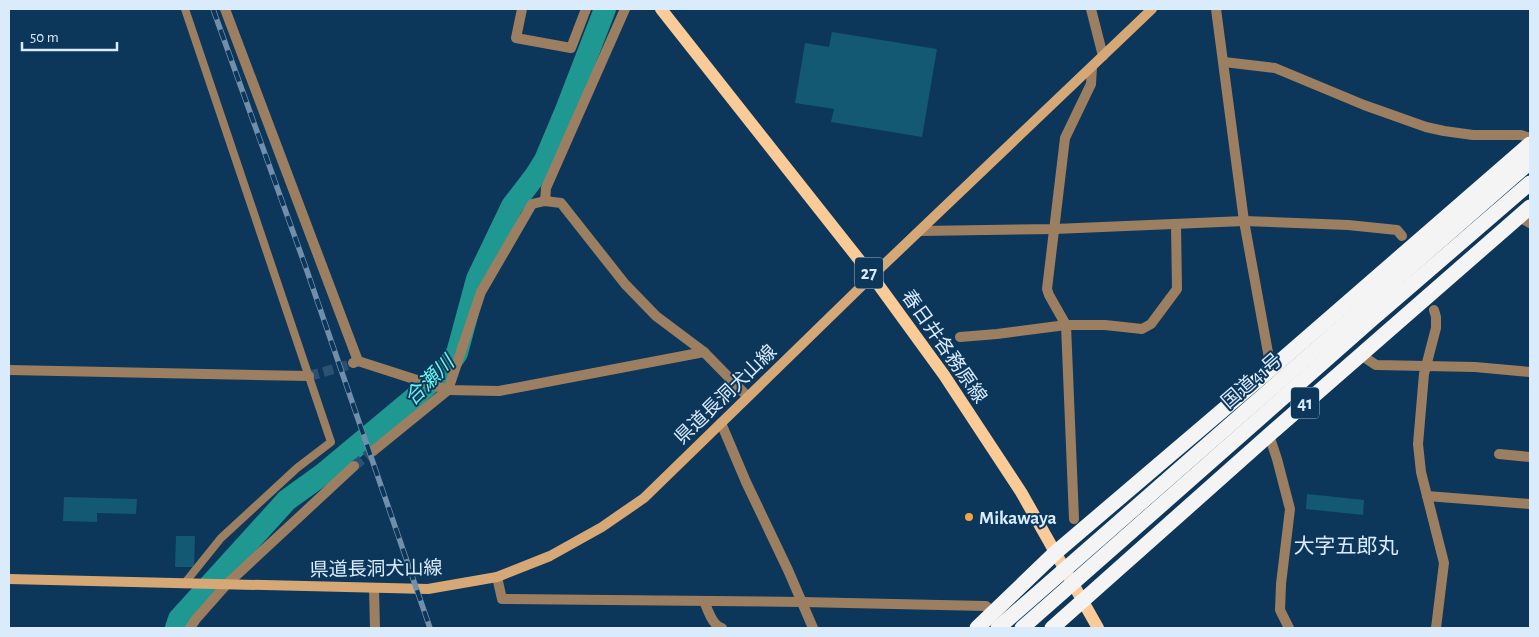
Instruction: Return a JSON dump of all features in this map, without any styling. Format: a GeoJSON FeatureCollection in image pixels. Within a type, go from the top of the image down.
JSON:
{"type":"FeatureCollection","features":[{"type":"Feature","properties":{"kind":"highway"},"geometry":{"type":"LineString","coordinates":[[977,628],[1055,552],[1271,369],[1530,144]]}},
{"type":"Feature","properties":{"kind":"highway","name":"国道41号"},"geometry":{"type":"LineString","coordinates":[[1022,628],[1530,162]]}},
{"type":"Feature","properties":{"kind":"highway","name":"国道41号"},"geometry":{"type":"LineString","coordinates":[[998,628],[1373,308],[1530,182]]}},
{"type":"Feature","properties":{"kind":"highway","name":"41"},"geometry":{"type":"LineString","coordinates":[[1083,602],[1361,355],[1527,216]]}},
{"type":"Feature","properties":{"kind":"highway"},"geometry":{"type":"LineString","coordinates":[[1052,628],[1083,602]]}},
{"type":"Feature","properties":{"kind":"main road","name":"春日井各務原線"},"geometry":{"type":"LineString","coordinates":[[661,9],[872,276],[944,375],[1021,492],[1098,628]]}},
{"type":"Feature","properties":{"kind":"main road","name":"県道長洞犬山線"},"geometry":{"type":"LineString","coordinates":[[9,579],[428,589],[497,576],[550,556],[602,527],[644,498],[747,396],[1152,9]]}},
{"type":"Feature","properties":{"kind":"street"},"geometry":{"type":"LineString","coordinates":[[225,9],[355,362],[448,390],[499,390],[704,352]]}},
{"type":"Feature","properties":{"kind":"street"},"geometry":{"type":"LineString","coordinates":[[522,9],[516,38],[571,48],[586,9]]}},
{"type":"Feature","properties":{"kind":"street"},"geometry":{"type":"LineString","coordinates":[[545,201],[546,188],[626,9]]}},
{"type":"Feature","properties":{"kind":"street"},"geometry":{"type":"LineString","coordinates":[[1091,9],[1103,56]]}},
{"type":"Feature","properties":{"kind":"street"},"geometry":{"type":"LineString","coordinates":[[1216,9],[1244,221],[1271,369]]}},
{"type":"Feature","properties":{"kind":"street"},"geometry":{"type":"LineString","coordinates":[[1224,62],[1275,68],[1364,105],[1426,127],[1473,135],[1521,135],[1530,138]]}},
{"type":"Feature","properties":{"kind":"street"},"geometry":{"type":"LineString","coordinates":[[1074,519],[1066,324],[1047,289],[1065,138],[1091,84],[1092,67]]}},
{"type":"Feature","properties":{"kind":"street"},"geometry":{"type":"LineString","coordinates":[[373,451],[448,390],[482,292],[532,204],[545,201],[561,203],[632,290],[656,316],[704,352],[747,396]]}},
{"type":"Feature","properties":{"kind":"street"},"geometry":{"type":"LineString","coordinates":[[920,231],[1055,229],[1244,221],[1348,225],[1397,230],[1402,236]]}},
{"type":"Feature","properties":{"kind":"street"},"geometry":{"type":"LineString","coordinates":[[960,337],[997,334],[1066,324],[1105,325],[1142,329],[1151,324],[1177,289],[1176,224]]}},
{"type":"Feature","properties":{"kind":"street"},"geometry":{"type":"LineString","coordinates":[[1434,310],[1436,328],[1428,365],[1424,374],[1418,457],[1444,563],[1436,628]]}},
{"type":"Feature","properties":{"kind":"street"},"geometry":{"type":"LineString","coordinates":[[1361,355],[1376,365],[1475,367],[1530,372]]}},
{"type":"Feature","properties":{"kind":"street"},"geometry":{"type":"LineString","coordinates":[[9,370],[309,376]]}},
{"type":"Feature","properties":{"kind":"street"},"geometry":{"type":"LineString","coordinates":[[721,423],[813,628]]}},
{"type":"Feature","properties":{"kind":"street"},"geometry":{"type":"LineString","coordinates":[[1269,435],[1290,509],[1281,584],[1280,610],[1289,628]]}},
{"type":"Feature","properties":{"kind":"street"},"geometry":{"type":"LineString","coordinates":[[1500,454],[1530,457]]}},
{"type":"Feature","properties":{"kind":"street"},"geometry":{"type":"LineString","coordinates":[[190,628],[227,584],[354,466]]}},
{"type":"Feature","properties":{"kind":"street"},"geometry":{"type":"LineString","coordinates":[[1427,496],[1530,504]]}},
{"type":"Feature","properties":{"kind":"street"},"geometry":{"type":"LineString","coordinates":[[497,576],[502,599],[986,606],[994,613]]}},
{"type":"Feature","properties":{"kind":"street"},"geometry":{"type":"LineString","coordinates":[[374,589],[375,628]]}},
{"type":"Feature","properties":{"kind":"street"},"geometry":{"type":"LineString","coordinates":[[704,601],[710,615],[718,627],[722,628]]}},
{"type":"Feature","properties":{"kind":"lane"},"geometry":{"type":"LineString","coordinates":[[184,584],[220,538],[262,498],[331,442],[185,9]]}},
{"type":"Feature","properties":{"kind":"building"},"geometry":{"type":"Polygon","coordinates":[[[832,32],[937,49],[922,137],[831,122],[834,109],[795,103],[805,43],[829,47],[832,32]]]}},
{"type":"Feature","properties":{"kind":"building"},"geometry":{"type":"Polygon","coordinates":[[[1307,494],[1364,500],[1363,515],[1306,509],[1307,494]]]}},
{"type":"Feature","properties":{"kind":"building"},"geometry":{"type":"Polygon","coordinates":[[[64,497],[137,499],[136,514],[97,513],[97,522],[63,521],[64,497]]]}},
{"type":"Feature","properties":{"kind":"building"},"geometry":{"type":"Polygon","coordinates":[[[176,536],[195,536],[194,567],[175,567],[176,536]]]}},
{"type":"Feature","properties":{"kind":"waterway","name":"合瀬川"},"geometry":{"type":"LineString","coordinates":[[176,628],[179,619],[287,500],[323,474],[413,399],[447,367],[457,353],[477,279],[512,206],[545,160],[605,9]]}},
{"type":"Feature","properties":{"kind":"tunnel"},"geometry":{"type":"LineString","coordinates":[[309,376],[352,364]]}},
{"type":"Feature","properties":{"kind":"tunnel"},"geometry":{"type":"LineString","coordinates":[[354,466],[373,451]]}},
{"type":"Feature","properties":{"kind":"railway"},"geometry":{"type":"LineString","coordinates":[[213,9],[306,268],[430,628]]}},
{"type":"Feature","properties":{"kind":"place","name":"Mikawaya"},"geometry":{"type":"Point","coordinates":[969,517]}},
{"type":"Feature","properties":{"kind":"district","name":"大字五郎丸"},"geometry":{"type":"Point","coordinates":[1346,546]}}]}
